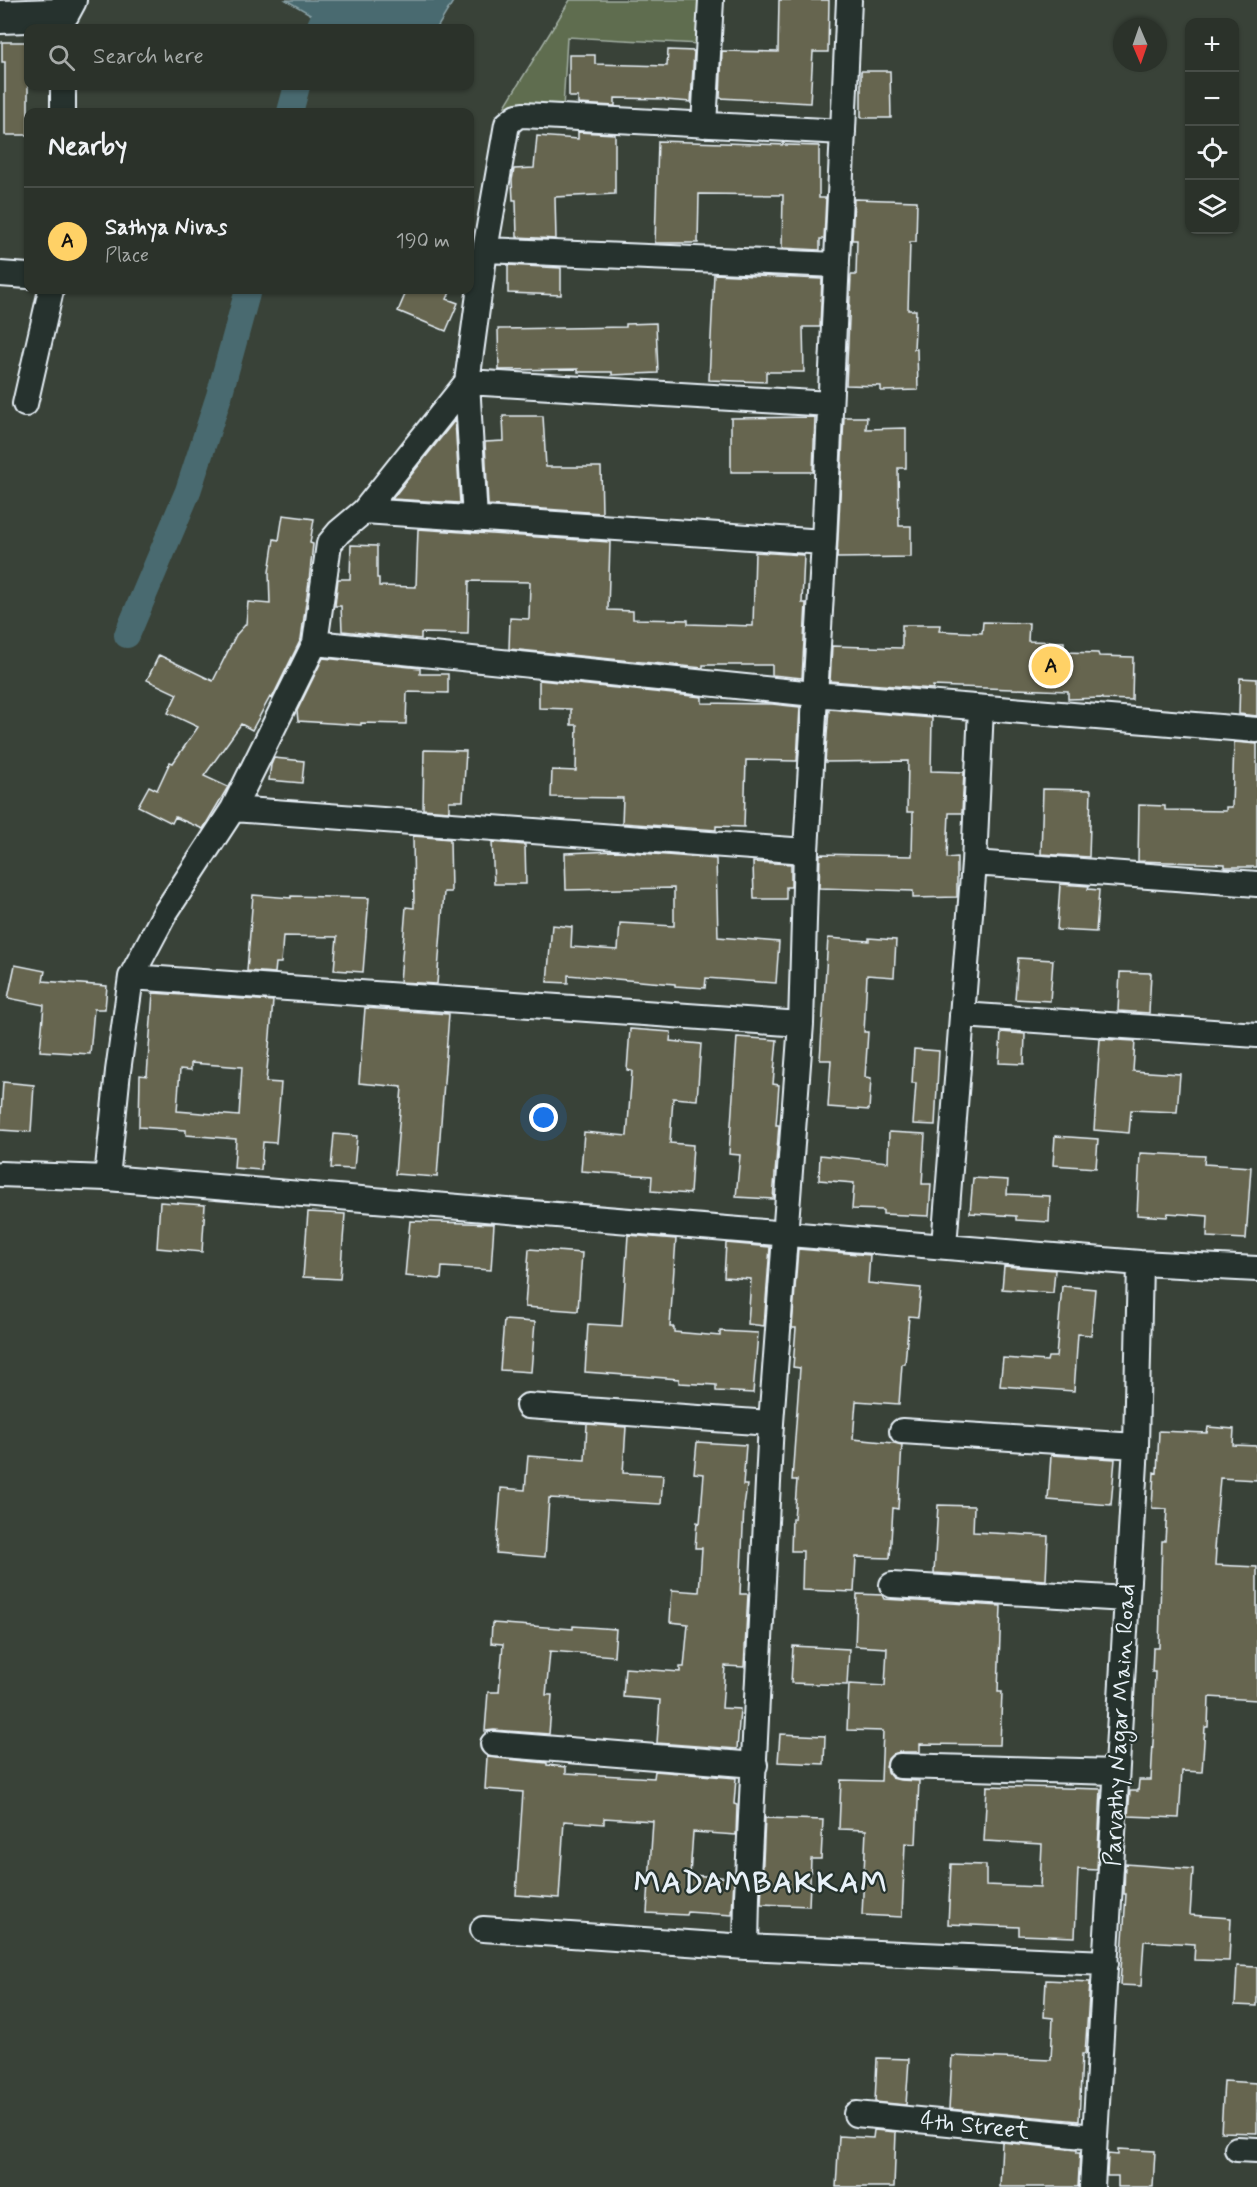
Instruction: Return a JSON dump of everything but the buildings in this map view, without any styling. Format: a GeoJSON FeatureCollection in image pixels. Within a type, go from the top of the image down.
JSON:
{"type":"FeatureCollection","features":[{"type":"Feature","properties":{"kind":"street"},"geometry":{"type":"LineString","coordinates":[[704,125],[711,0]]}},
{"type":"Feature","properties":{"kind":"street"},"geometry":{"type":"LineString","coordinates":[[746,1947],[771,1423],[801,1024],[806,851],[831,405],[849,0]]}},
{"type":"Feature","properties":{"kind":"street"},"geometry":{"type":"LineString","coordinates":[[0,17],[65,14]]}},
{"type":"Feature","properties":{"kind":"street"},"geometry":{"type":"LineString","coordinates":[[63,90],[63,108]]}},
{"type":"Feature","properties":{"kind":"street"},"geometry":{"type":"LineString","coordinates":[[475,519],[467,382],[485,250],[507,124],[517,116],[843,132]]}},
{"type":"Feature","properties":{"kind":"street"},"geometry":{"type":"LineString","coordinates":[[485,250],[837,265]]}},
{"type":"Feature","properties":{"kind":"street"},"geometry":{"type":"LineString","coordinates":[[0,274],[24,276]]}},
{"type":"Feature","properties":{"kind":"street"},"geometry":{"type":"LineString","coordinates":[[25,404],[50,294]]}},
{"type":"Feature","properties":{"kind":"street"},"geometry":{"type":"LineString","coordinates":[[467,382],[831,405]]}},
{"type":"Feature","properties":{"kind":"street"},"geometry":{"type":"LineString","coordinates":[[107,1178],[131,977],[165,913],[233,808],[315,643],[329,544],[339,532],[364,511],[467,382]]}},
{"type":"Feature","properties":{"kind":"street"},"geometry":{"type":"LineString","coordinates":[[364,511],[824,542]]}},
{"type":"Feature","properties":{"kind":"street"},"geometry":{"type":"LineString","coordinates":[[315,643],[814,694],[1257,730]]}},
{"type":"Feature","properties":{"kind":"street"},"geometry":{"type":"LineString","coordinates":[[944,1246],[974,863],[981,708]]}},
{"type":"Feature","properties":{"kind":"street"},"geometry":{"type":"LineString","coordinates":[[233,808],[806,851]]}},
{"type":"Feature","properties":{"kind":"street"},"geometry":{"type":"LineString","coordinates":[[974,863],[1257,884]]}},
{"type":"Feature","properties":{"kind":"street"},"geometry":{"type":"LineString","coordinates":[[131,977],[801,1024]]}},
{"type":"Feature","properties":{"kind":"street"},"geometry":{"type":"LineString","coordinates":[[962,1015],[1257,1035]]}},
{"type":"Feature","properties":{"kind":"street"},"geometry":{"type":"LineString","coordinates":[[0,1174],[107,1178],[1140,1263],[1257,1269]]}},
{"type":"Feature","properties":{"kind":"street","name":"Parvathy Nagar Main Road"},"geometry":{"type":"LineString","coordinates":[[1092,2187],[1136,1446],[1140,1263]]}},
{"type":"Feature","properties":{"kind":"street"},"geometry":{"type":"LineString","coordinates":[[528,1406],[771,1423]]}},
{"type":"Feature","properties":{"kind":"street"},"geometry":{"type":"LineString","coordinates":[[902,1431],[1136,1446]]}},
{"type":"Feature","properties":{"kind":"street"},"geometry":{"type":"LineString","coordinates":[[892,1585],[1126,1599]]}},
{"type":"Feature","properties":{"kind":"street"},"geometry":{"type":"LineString","coordinates":[[493,1744],[755,1765]]}},
{"type":"Feature","properties":{"kind":"street"},"geometry":{"type":"LineString","coordinates":[[900,1766],[1116,1772]]}},
{"type":"Feature","properties":{"kind":"street"},"geometry":{"type":"LineString","coordinates":[[483,1929],[746,1947],[1106,1963]]}},
{"type":"Feature","properties":{"kind":"street","name":"4th Street"},"geometry":{"type":"LineString","coordinates":[[856,2114],[1094,2137]]}},
{"type":"Feature","properties":{"kind":"green space"},"geometry":{"type":"Polygon","coordinates":[[[570,0],[703,0],[700,44],[567,37],[563,109],[505,106],[570,0]]]}},
{"type":"Feature","properties":{"kind":"water"},"geometry":{"type":"Polygon","coordinates":[[[286,0],[454,0],[439,24],[327,24],[286,0]]]}},
{"type":"Feature","properties":{"kind":"waterway"},"geometry":{"type":"LineString","coordinates":[[291,108],[296,90]]}},
{"type":"Feature","properties":{"kind":"waterway"},"geometry":{"type":"LineString","coordinates":[[127,635],[188,491],[219,396],[247,294]]}},
{"type":"Feature","properties":{"kind":"place","name":"Sathya Nivas"},"geometry":{"type":"Point","coordinates":[1051,666]}},
{"type":"Feature","properties":{"kind":"district","name":"MADAMBAKKAM"},"geometry":{"type":"Point","coordinates":[761,1882]}}]}
